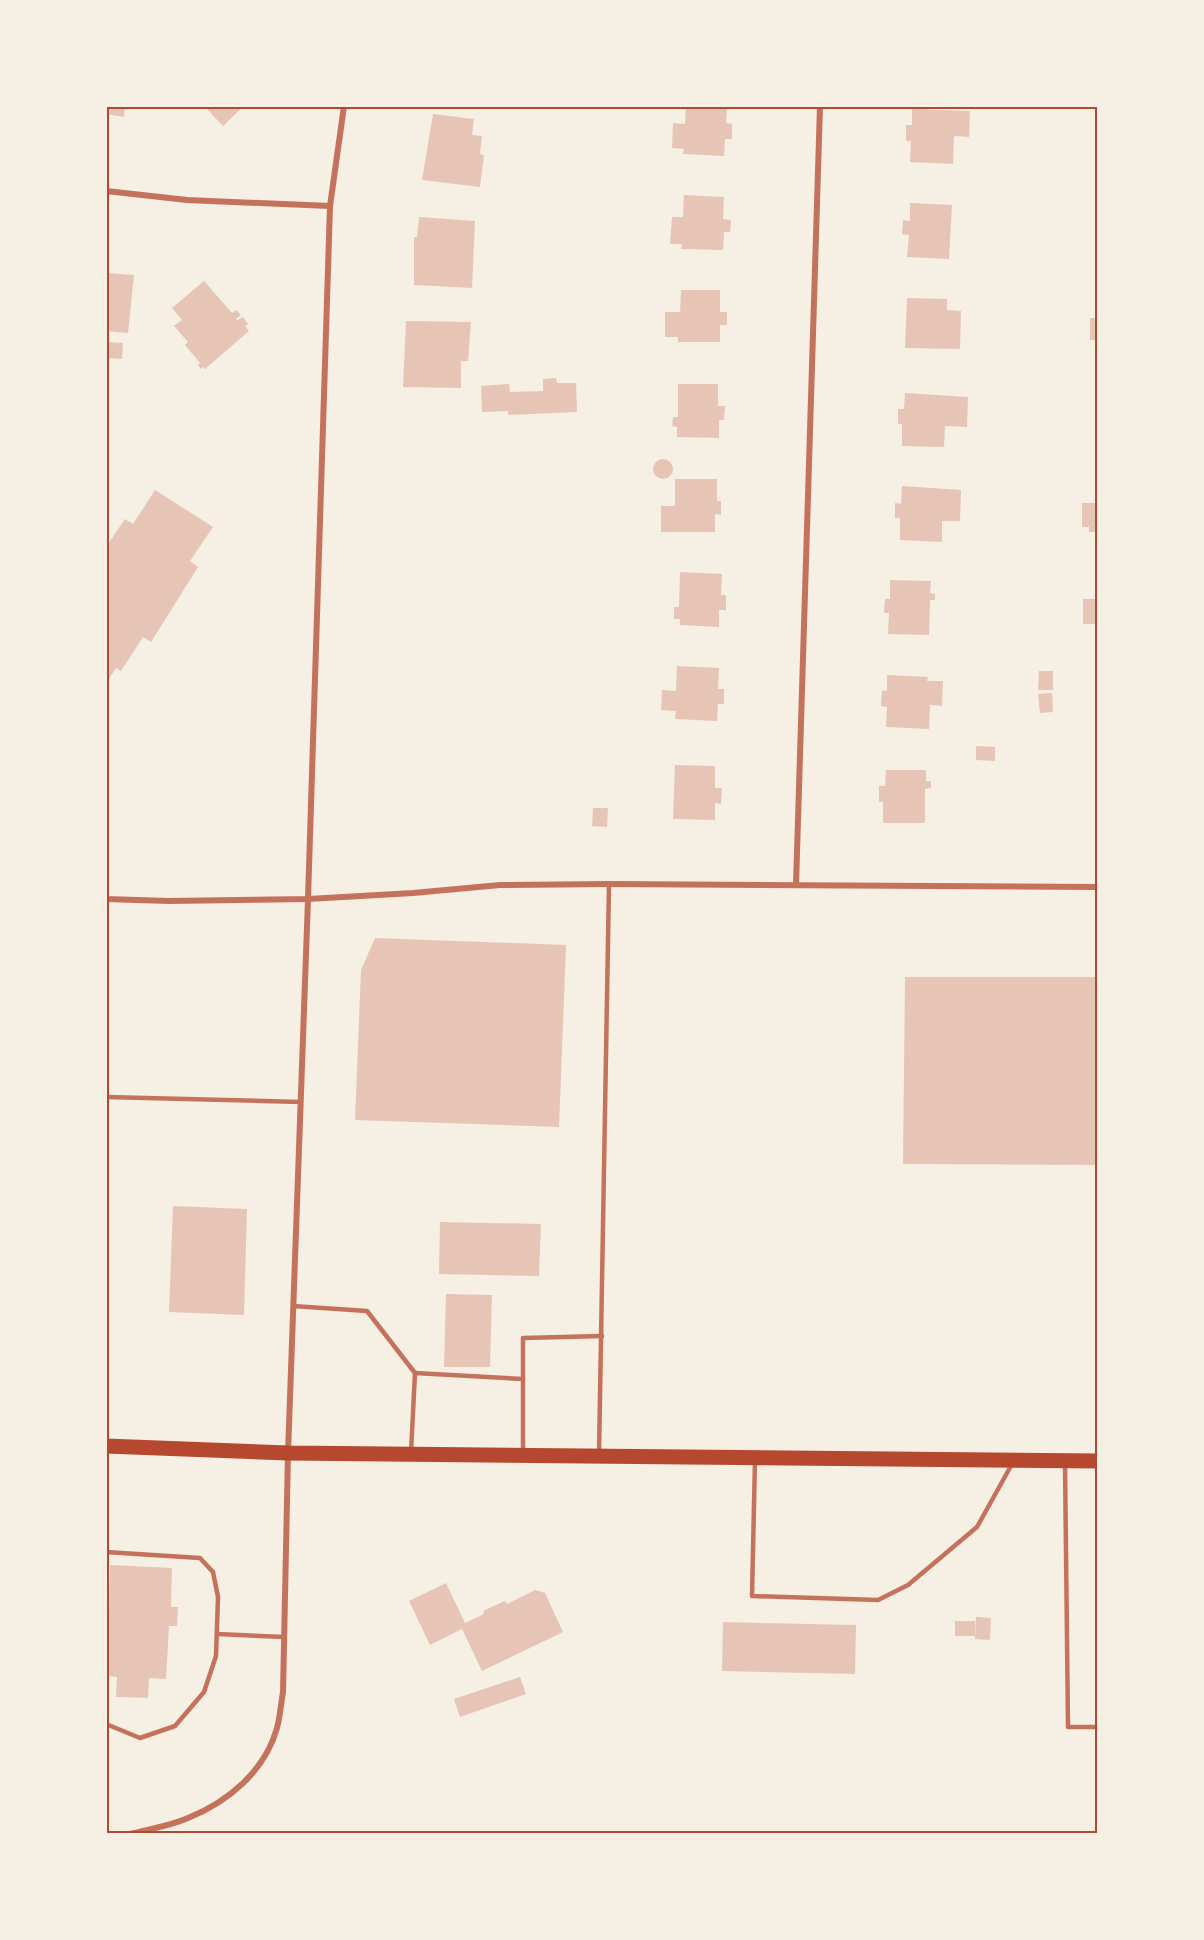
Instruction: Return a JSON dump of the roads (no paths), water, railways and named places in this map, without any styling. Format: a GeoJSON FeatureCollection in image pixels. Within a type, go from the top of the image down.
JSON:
{"type":"FeatureCollection","features":[{"type":"Feature","properties":{"kind":"main road"},"geometry":{"type":"LineString","coordinates":[[106,1446],[288,1453],[1098,1461]]}},
{"type":"Feature","properties":{"kind":"street"},"geometry":{"type":"LineString","coordinates":[[130,1833],[187,1819],[217,1804],[246,1781],[265,1756],[276,1730],[283,1692],[288,1453],[330,206],[344,106]]}},
{"type":"Feature","properties":{"kind":"street"},"geometry":{"type":"LineString","coordinates":[[796,885],[820,106]]}},
{"type":"Feature","properties":{"kind":"street"},"geometry":{"type":"LineString","coordinates":[[106,191],[187,200],[330,206]]}},
{"type":"Feature","properties":{"kind":"street"},"geometry":{"type":"LineString","coordinates":[[106,899],[169,901],[308,899],[500,885],[1098,887]]}},
{"type":"Feature","properties":{"kind":"lane"},"geometry":{"type":"LineString","coordinates":[[599,1456],[609,884]]}},
{"type":"Feature","properties":{"kind":"lane"},"geometry":{"type":"LineString","coordinates":[[106,1097],[301,1102]]}},
{"type":"Feature","properties":{"kind":"lane"},"geometry":{"type":"LineString","coordinates":[[293,1306],[367,1311],[415,1373],[411,1454]]}},
{"type":"Feature","properties":{"kind":"lane"},"geometry":{"type":"LineString","coordinates":[[523,1455],[523,1338],[602,1336]]}},
{"type":"Feature","properties":{"kind":"lane"},"geometry":{"type":"LineString","coordinates":[[415,1373],[523,1379]]}},
{"type":"Feature","properties":{"kind":"lane"},"geometry":{"type":"LineString","coordinates":[[755,1458],[753,1596],[878,1600],[908,1585],[977,1527],[1015,1460]]}},
{"type":"Feature","properties":{"kind":"lane"},"geometry":{"type":"LineString","coordinates":[[1065,1461],[1068,1727],[1098,1727]]}},
{"type":"Feature","properties":{"kind":"lane"},"geometry":{"type":"LineString","coordinates":[[106,1552],[200,1558],[213,1572],[218,1597],[216,1656],[204,1692],[175,1726],[140,1738],[106,1724]]}},
{"type":"Feature","properties":{"kind":"lane"},"geometry":{"type":"LineString","coordinates":[[217,1634],[284,1637]]}}]}
